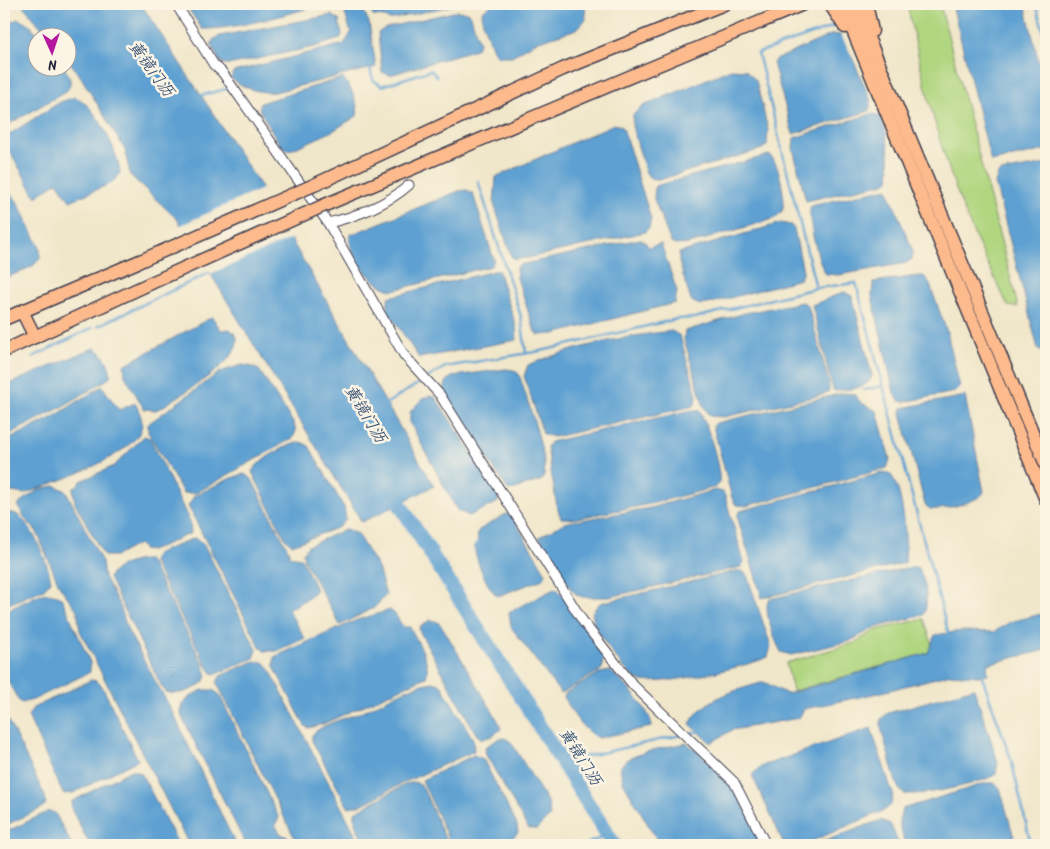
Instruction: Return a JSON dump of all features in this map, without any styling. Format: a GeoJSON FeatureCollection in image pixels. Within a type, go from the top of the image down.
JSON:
{"type":"FeatureCollection","features":[{"type":"Feature","properties":{"kind":"highway"},"geometry":{"type":"LineString","coordinates":[[4,319],[314,185],[563,69],[724,4]]}},
{"type":"Feature","properties":{"kind":"highway"},"geometry":{"type":"LineString","coordinates":[[4,351],[325,205],[803,4]]}},
{"type":"Feature","properties":{"kind":"highway"},"geometry":{"type":"LineString","coordinates":[[830,4],[865,62]]}},
{"type":"Feature","properties":{"kind":"highway"},"geometry":{"type":"LineString","coordinates":[[842,4],[865,62],[918,174],[1046,465]]}},
{"type":"Feature","properties":{"kind":"highway"},"geometry":{"type":"LineString","coordinates":[[854,4],[882,70],[918,174],[1046,500]]}},
{"type":"Feature","properties":{"kind":"highway"},"geometry":{"type":"LineString","coordinates":[[866,4],[882,70]]}},
{"type":"Feature","properties":{"kind":"highway"},"geometry":{"type":"LineString","coordinates":[[22,311],[35,337]]}},
{"type":"Feature","properties":{"kind":"street"},"geometry":{"type":"LineString","coordinates":[[176,4],[214,65],[222,72],[328,223],[404,355],[440,395],[584,623],[633,685],[734,782],[766,845]]}},
{"type":"Feature","properties":{"kind":"street"},"geometry":{"type":"LineString","coordinates":[[328,223],[344,219],[398,194],[409,185]]}},
{"type":"Feature","properties":{"kind":"green space"},"geometry":{"type":"Polygon","coordinates":[[[907,4],[940,4],[1018,307],[1008,306],[980,247],[950,173],[933,117],[907,4]]]}},
{"type":"Feature","properties":{"kind":"green space"},"geometry":{"type":"Polygon","coordinates":[[[924,619],[932,644],[928,653],[793,691],[786,663],[854,643],[876,630],[924,619]]]}},
{"type":"Feature","properties":{"kind":"water"},"geometry":{"type":"Polygon","coordinates":[[[22,4],[141,4],[256,179],[434,486],[362,522],[177,219],[130,175],[125,150],[78,73],[78,28],[42,28],[22,4]]]}},
{"type":"Feature","properties":{"kind":"water"},"geometry":{"type":"Polygon","coordinates":[[[185,4],[320,4],[278,17],[245,24],[202,29],[185,4]]]}},
{"type":"Feature","properties":{"kind":"water"},"geometry":{"type":"Polygon","coordinates":[[[342,4],[360,4],[369,22],[376,67],[275,92],[252,90],[231,79],[233,72],[344,44],[351,33],[342,4]]]}},
{"type":"Feature","properties":{"kind":"water"},"geometry":{"type":"Polygon","coordinates":[[[368,4],[458,4],[389,20],[385,17],[373,16],[368,4]]]}},
{"type":"Feature","properties":{"kind":"water"},"geometry":{"type":"Polygon","coordinates":[[[493,4],[585,4],[586,19],[577,29],[536,42],[512,56],[498,56],[494,52],[483,24],[482,11],[493,4]]]}},
{"type":"Feature","properties":{"kind":"water"},"geometry":{"type":"Polygon","coordinates":[[[952,4],[1025,4],[1046,93],[1046,150],[991,162],[952,4]]]}},
{"type":"Feature","properties":{"kind":"water"},"geometry":{"type":"Polygon","coordinates":[[[457,11],[467,12],[471,16],[479,43],[476,49],[390,75],[382,72],[378,33],[385,28],[457,11]]]}},
{"type":"Feature","properties":{"kind":"water"},"geometry":{"type":"Polygon","coordinates":[[[332,15],[339,20],[342,34],[340,39],[314,47],[228,65],[220,62],[211,45],[214,39],[220,36],[332,15]]]}},
{"type":"Feature","properties":{"kind":"water"},"geometry":{"type":"Polygon","coordinates":[[[18,19],[29,24],[32,28],[28,28],[28,78],[69,78],[70,83],[65,92],[4,127],[4,24],[18,19]]]}},
{"type":"Feature","properties":{"kind":"water"},"geometry":{"type":"Polygon","coordinates":[[[833,34],[842,35],[844,38],[871,101],[869,111],[793,134],[773,63],[775,60],[833,34]]]}},
{"type":"Feature","properties":{"kind":"water"},"geometry":{"type":"Polygon","coordinates":[[[731,69],[746,70],[756,80],[768,130],[767,145],[762,149],[662,179],[651,179],[646,173],[632,126],[633,115],[641,107],[731,69]]]}},
{"type":"Feature","properties":{"kind":"water"},"geometry":{"type":"Polygon","coordinates":[[[342,78],[354,95],[358,112],[357,116],[331,132],[293,149],[288,150],[281,146],[261,113],[260,103],[342,78]]]}},
{"type":"Feature","properties":{"kind":"water"},"geometry":{"type":"Polygon","coordinates":[[[75,97],[83,101],[98,118],[111,142],[119,164],[120,173],[112,183],[70,201],[57,182],[36,197],[5,143],[5,137],[60,102],[75,97]]]}},
{"type":"Feature","properties":{"kind":"water"},"geometry":{"type":"Polygon","coordinates":[[[871,114],[878,115],[884,126],[890,165],[889,180],[885,183],[806,201],[793,148],[794,138],[871,114]]]}},
{"type":"Feature","properties":{"kind":"water"},"geometry":{"type":"Polygon","coordinates":[[[614,124],[621,126],[624,131],[651,219],[649,228],[645,232],[528,258],[515,259],[511,256],[494,204],[496,177],[614,124]]]}},
{"type":"Feature","properties":{"kind":"water"},"geometry":{"type":"Polygon","coordinates":[[[769,155],[776,164],[783,190],[783,206],[779,214],[773,219],[689,244],[675,245],[671,243],[654,199],[655,186],[769,155]]]}},
{"type":"Feature","properties":{"kind":"water"},"geometry":{"type":"Polygon","coordinates":[[[1046,164],[1046,354],[1038,349],[995,183],[998,174],[1001,172],[1046,164]]]}},
{"type":"Feature","properties":{"kind":"water"},"geometry":{"type":"Polygon","coordinates":[[[887,188],[913,251],[912,259],[906,263],[839,275],[826,274],[814,240],[810,219],[811,206],[887,188]]]}},
{"type":"Feature","properties":{"kind":"water"},"geometry":{"type":"Polygon","coordinates":[[[467,190],[473,194],[494,260],[491,266],[394,290],[379,284],[363,269],[353,251],[350,235],[459,191],[467,190]]]}},
{"type":"Feature","properties":{"kind":"water"},"geometry":{"type":"Polygon","coordinates":[[[4,193],[13,196],[17,201],[40,248],[40,259],[33,266],[4,279],[4,193]]]}},
{"type":"Feature","properties":{"kind":"water"},"geometry":{"type":"Polygon","coordinates":[[[781,223],[791,225],[794,229],[803,271],[800,279],[708,304],[700,305],[691,301],[679,262],[679,253],[781,223]]]}},
{"type":"Feature","properties":{"kind":"water"},"geometry":{"type":"Polygon","coordinates":[[[640,239],[648,247],[661,244],[677,291],[675,303],[554,334],[539,335],[535,332],[517,278],[516,268],[519,265],[640,239]]]}},
{"type":"Feature","properties":{"kind":"water"},"geometry":{"type":"Polygon","coordinates":[[[498,270],[516,326],[517,340],[419,358],[388,311],[389,297],[498,270]]]}},
{"type":"Feature","properties":{"kind":"water"},"geometry":{"type":"Polygon","coordinates":[[[924,276],[929,282],[947,332],[960,387],[955,392],[904,402],[899,401],[894,393],[872,296],[873,282],[924,276]]]}},
{"type":"Feature","properties":{"kind":"water"},"geometry":{"type":"Polygon","coordinates":[[[844,292],[852,296],[872,375],[870,380],[863,386],[836,391],[833,390],[812,305],[844,292]]]}},
{"type":"Feature","properties":{"kind":"water"},"geometry":{"type":"Polygon","coordinates":[[[803,302],[808,306],[829,383],[829,391],[822,395],[724,417],[710,416],[704,407],[684,339],[685,331],[745,313],[803,302]]]}},
{"type":"Feature","properties":{"kind":"water"},"geometry":{"type":"Polygon","coordinates":[[[212,317],[221,330],[230,329],[237,340],[234,351],[228,360],[207,378],[164,406],[156,410],[144,409],[125,376],[124,365],[212,317]]]}},
{"type":"Feature","properties":{"kind":"water"},"geometry":{"type":"Polygon","coordinates":[[[672,331],[680,336],[697,396],[694,406],[554,437],[543,434],[524,376],[528,365],[598,343],[672,331]]]}},
{"type":"Feature","properties":{"kind":"water"},"geometry":{"type":"Polygon","coordinates":[[[94,348],[103,355],[107,362],[111,374],[108,379],[60,408],[4,437],[4,386],[94,348]]]}},
{"type":"Feature","properties":{"kind":"water"},"geometry":{"type":"Polygon","coordinates":[[[242,365],[259,370],[294,424],[296,431],[293,438],[196,493],[183,493],[148,432],[148,424],[220,372],[242,365]]]}},
{"type":"Feature","properties":{"kind":"water"},"geometry":{"type":"Polygon","coordinates":[[[506,369],[514,370],[519,374],[544,461],[542,480],[509,491],[446,397],[444,390],[447,380],[454,376],[506,369]]]}},
{"type":"Feature","properties":{"kind":"water"},"geometry":{"type":"Polygon","coordinates":[[[102,386],[119,410],[135,403],[142,422],[141,429],[135,439],[123,450],[89,468],[24,494],[12,492],[4,495],[4,442],[55,416],[102,386]]]}},
{"type":"Feature","properties":{"kind":"water"},"geometry":{"type":"Polygon","coordinates":[[[844,393],[854,394],[861,403],[877,411],[890,459],[887,468],[746,506],[736,505],[732,498],[713,426],[716,423],[844,393]]]}},
{"type":"Feature","properties":{"kind":"water"},"geometry":{"type":"Polygon","coordinates":[[[429,396],[435,397],[499,494],[498,502],[469,516],[457,510],[410,423],[410,412],[422,399],[429,396]]]}},
{"type":"Feature","properties":{"kind":"water"},"geometry":{"type":"Polygon","coordinates":[[[965,396],[984,492],[981,496],[959,505],[942,509],[930,509],[925,505],[901,413],[902,408],[965,396]]]}},
{"type":"Feature","properties":{"kind":"water"},"geometry":{"type":"Polygon","coordinates":[[[693,410],[699,411],[702,416],[713,447],[719,478],[719,484],[716,487],[654,503],[573,519],[561,518],[557,507],[547,447],[550,442],[693,410]]]}},
{"type":"Feature","properties":{"kind":"water"},"geometry":{"type":"Polygon","coordinates":[[[144,436],[150,438],[190,522],[191,533],[151,551],[144,550],[138,544],[116,556],[104,556],[75,503],[73,489],[81,481],[114,466],[144,436]]]}},
{"type":"Feature","properties":{"kind":"water"},"geometry":{"type":"Polygon","coordinates":[[[301,442],[309,446],[344,507],[346,519],[339,527],[292,545],[285,538],[252,472],[255,467],[274,453],[301,442]]]}},
{"type":"Feature","properties":{"kind":"water"},"geometry":{"type":"Polygon","coordinates":[[[882,473],[890,474],[899,491],[904,517],[905,563],[762,598],[737,516],[740,511],[882,473]]]}},
{"type":"Feature","properties":{"kind":"water"},"geometry":{"type":"Polygon","coordinates":[[[244,474],[251,478],[289,551],[289,556],[301,558],[316,589],[311,596],[288,610],[305,638],[277,651],[264,651],[260,647],[188,506],[194,496],[231,478],[244,474]]]}},
{"type":"Feature","properties":{"kind":"water"},"geometry":{"type":"Polygon","coordinates":[[[56,486],[66,491],[102,562],[104,577],[120,606],[128,631],[172,711],[236,845],[189,845],[80,631],[77,610],[60,587],[37,532],[24,517],[18,505],[35,492],[56,486]]]}},
{"type":"Feature","properties":{"kind":"water"},"geometry":{"type":"Polygon","coordinates":[[[715,490],[723,492],[725,496],[744,562],[741,567],[609,597],[583,597],[577,595],[571,589],[539,537],[564,523],[650,508],[715,490]]]}},
{"type":"Feature","properties":{"kind":"water"},"geometry":{"type":"Polygon","coordinates":[[[4,513],[16,514],[28,525],[43,555],[51,581],[44,589],[4,606],[4,513]]]}},
{"type":"Feature","properties":{"kind":"water"},"geometry":{"type":"Polygon","coordinates":[[[506,514],[511,515],[546,573],[543,579],[498,596],[486,581],[474,547],[478,540],[477,534],[479,530],[506,514]]]}},
{"type":"Feature","properties":{"kind":"water"},"geometry":{"type":"Polygon","coordinates":[[[346,529],[357,534],[378,568],[386,595],[374,608],[340,625],[304,560],[303,553],[308,546],[346,529]]]}},
{"type":"Feature","properties":{"kind":"water"},"geometry":{"type":"Polygon","coordinates":[[[194,538],[203,543],[257,650],[254,658],[216,674],[212,673],[208,668],[153,562],[155,555],[158,553],[194,538]]]}},
{"type":"Feature","properties":{"kind":"water"},"geometry":{"type":"Polygon","coordinates":[[[147,560],[150,562],[203,663],[207,676],[196,688],[171,693],[166,692],[162,687],[109,578],[115,570],[125,564],[147,560]]]}},
{"type":"Feature","properties":{"kind":"water"},"geometry":{"type":"Polygon","coordinates":[[[917,567],[920,571],[924,583],[926,605],[923,615],[874,628],[850,641],[791,655],[781,652],[768,617],[767,604],[769,599],[917,567]]]}},
{"type":"Feature","properties":{"kind":"water"},"geometry":{"type":"Polygon","coordinates":[[[742,571],[747,575],[771,646],[768,657],[758,661],[682,679],[648,682],[638,680],[627,671],[613,654],[594,623],[592,612],[600,603],[742,571]]]}},
{"type":"Feature","properties":{"kind":"water"},"geometry":{"type":"Polygon","coordinates":[[[556,588],[565,597],[603,657],[602,669],[561,694],[511,627],[509,612],[556,588]]]}},
{"type":"Feature","properties":{"kind":"water"},"geometry":{"type":"Polygon","coordinates":[[[47,593],[58,595],[62,599],[90,662],[90,672],[33,700],[21,703],[4,673],[4,612],[38,595],[47,593]]]}},
{"type":"Feature","properties":{"kind":"water"},"geometry":{"type":"Polygon","coordinates":[[[390,610],[395,614],[403,627],[410,627],[425,658],[427,665],[426,677],[323,724],[309,728],[305,726],[274,667],[274,657],[357,620],[390,610]]]}},
{"type":"Feature","properties":{"kind":"water"},"geometry":{"type":"Polygon","coordinates":[[[1041,614],[1046,615],[1046,650],[987,664],[988,674],[978,676],[951,674],[878,693],[804,709],[799,718],[732,730],[711,743],[690,724],[703,707],[722,696],[743,688],[764,682],[787,694],[928,653],[935,635],[962,631],[994,632],[1010,622],[1041,614]]]}},
{"type":"Feature","properties":{"kind":"water"},"geometry":{"type":"Polygon","coordinates":[[[430,620],[438,622],[443,628],[500,724],[501,729],[492,736],[482,739],[476,734],[420,632],[419,628],[430,620]]]}},
{"type":"Feature","properties":{"kind":"water"},"geometry":{"type":"Polygon","coordinates":[[[252,662],[264,662],[268,666],[361,845],[298,845],[217,683],[220,676],[252,662]]]}},
{"type":"Feature","properties":{"kind":"water"},"geometry":{"type":"Polygon","coordinates":[[[610,671],[622,681],[643,706],[651,721],[651,727],[598,738],[592,735],[578,720],[564,697],[566,693],[599,673],[610,671]]]}},
{"type":"Feature","properties":{"kind":"water"},"geometry":{"type":"Polygon","coordinates":[[[91,680],[97,681],[102,686],[138,760],[73,793],[63,794],[28,716],[33,708],[91,680]]]}},
{"type":"Feature","properties":{"kind":"water"},"geometry":{"type":"Polygon","coordinates":[[[433,682],[441,685],[473,739],[474,751],[405,782],[361,805],[348,807],[312,741],[312,735],[329,724],[361,712],[406,690],[433,682]]]}},
{"type":"Feature","properties":{"kind":"water"},"geometry":{"type":"Polygon","coordinates":[[[974,688],[998,762],[996,774],[978,782],[951,788],[924,793],[904,794],[896,782],[881,728],[881,719],[888,713],[974,688]]]}},
{"type":"Feature","properties":{"kind":"water"},"geometry":{"type":"Polygon","coordinates":[[[202,690],[213,690],[219,694],[279,818],[275,825],[281,834],[290,838],[294,845],[246,845],[181,715],[184,702],[202,690]]]}},
{"type":"Feature","properties":{"kind":"water"},"geometry":{"type":"Polygon","coordinates":[[[8,720],[45,796],[46,804],[40,809],[4,826],[4,722],[8,720]]]}},
{"type":"Feature","properties":{"kind":"water"},"geometry":{"type":"Polygon","coordinates":[[[871,728],[893,794],[891,805],[885,810],[803,845],[784,844],[752,775],[762,766],[871,728]]]}},
{"type":"Feature","properties":{"kind":"water"},"geometry":{"type":"Polygon","coordinates":[[[500,738],[505,738],[511,742],[548,803],[550,816],[537,829],[529,829],[527,827],[486,755],[485,747],[500,738]]]}},
{"type":"Feature","properties":{"kind":"water"},"geometry":{"type":"Polygon","coordinates":[[[687,743],[728,777],[765,845],[660,845],[623,782],[620,768],[630,758],[639,754],[687,743]]]}},
{"type":"Feature","properties":{"kind":"water"},"geometry":{"type":"Polygon","coordinates":[[[474,755],[483,759],[517,825],[518,833],[504,845],[451,845],[422,780],[474,755]]]}},
{"type":"Feature","properties":{"kind":"water"},"geometry":{"type":"Polygon","coordinates":[[[131,770],[141,773],[179,845],[90,845],[72,811],[71,802],[131,770]]]}},
{"type":"Feature","properties":{"kind":"water"},"geometry":{"type":"Polygon","coordinates":[[[415,782],[422,786],[448,845],[365,845],[355,823],[355,812],[406,784],[415,782]]]}},
{"type":"Feature","properties":{"kind":"water"},"geometry":{"type":"Polygon","coordinates":[[[986,783],[994,783],[1000,788],[1016,845],[905,845],[899,822],[902,809],[986,783]]]}},
{"type":"Feature","properties":{"kind":"water"},"geometry":{"type":"Polygon","coordinates":[[[49,811],[55,813],[72,845],[4,845],[4,833],[49,811]]]}},
{"type":"Feature","properties":{"kind":"water"},"geometry":{"type":"Polygon","coordinates":[[[881,820],[891,825],[899,845],[814,845],[881,820]]]}},
{"type":"Feature","properties":{"kind":"pier"},"geometry":{"type":"Polygon","coordinates":[[[839,31],[846,36],[873,101],[860,72],[839,31]]]}},
{"type":"Feature","properties":{"kind":"pier"},"geometry":{"type":"Polygon","coordinates":[[[264,188],[293,238],[208,275],[179,226],[264,188]]]}},
{"type":"Feature","properties":{"kind":"waterway"},"geometry":{"type":"LineString","coordinates":[[873,9],[883,4]]}},
{"type":"Feature","properties":{"kind":"waterway"},"geometry":{"type":"LineString","coordinates":[[1036,4],[1046,42]]}},
{"type":"Feature","properties":{"kind":"waterway"},"geometry":{"type":"LineString","coordinates":[[816,288],[758,53],[838,25]]}},
{"type":"Feature","properties":{"kind":"waterway"},"geometry":{"type":"LineString","coordinates":[[369,65],[373,80],[382,86],[431,70],[437,77]]}},
{"type":"Feature","properties":{"kind":"waterway"},"geometry":{"type":"LineString","coordinates":[[199,96],[230,88]]}},
{"type":"Feature","properties":{"kind":"waterway"},"geometry":{"type":"LineString","coordinates":[[478,181],[521,317],[526,353]]}},
{"type":"Feature","properties":{"kind":"waterway"},"geometry":{"type":"LineString","coordinates":[[98,326],[209,273]]}},
{"type":"Feature","properties":{"kind":"waterway"},"geometry":{"type":"LineString","coordinates":[[384,405],[445,367],[541,351],[677,319],[694,318],[816,288],[856,283],[949,636]]}},
{"type":"Feature","properties":{"kind":"waterway"},"geometry":{"type":"LineString","coordinates":[[33,357],[92,328]]}},
{"type":"Feature","properties":{"kind":"waterway"},"geometry":{"type":"LineString","coordinates":[[863,390],[883,386]]}},
{"type":"Feature","properties":{"kind":"waterway","name":"黄镜门沥"},"geometry":{"type":"LineString","coordinates":[[389,487],[614,845]]}},
{"type":"Feature","properties":{"kind":"waterway"},"geometry":{"type":"LineString","coordinates":[[981,674],[1011,759],[1031,845]]}},
{"type":"Feature","properties":{"kind":"waterway"},"geometry":{"type":"LineString","coordinates":[[687,734],[701,731]]}},
{"type":"Feature","properties":{"kind":"waterway"},"geometry":{"type":"LineString","coordinates":[[561,762],[681,735]]}},
{"type":"Feature","properties":{"kind":"waterway"},"geometry":{"type":"LineString","coordinates":[[584,845],[608,835]]}}]}
